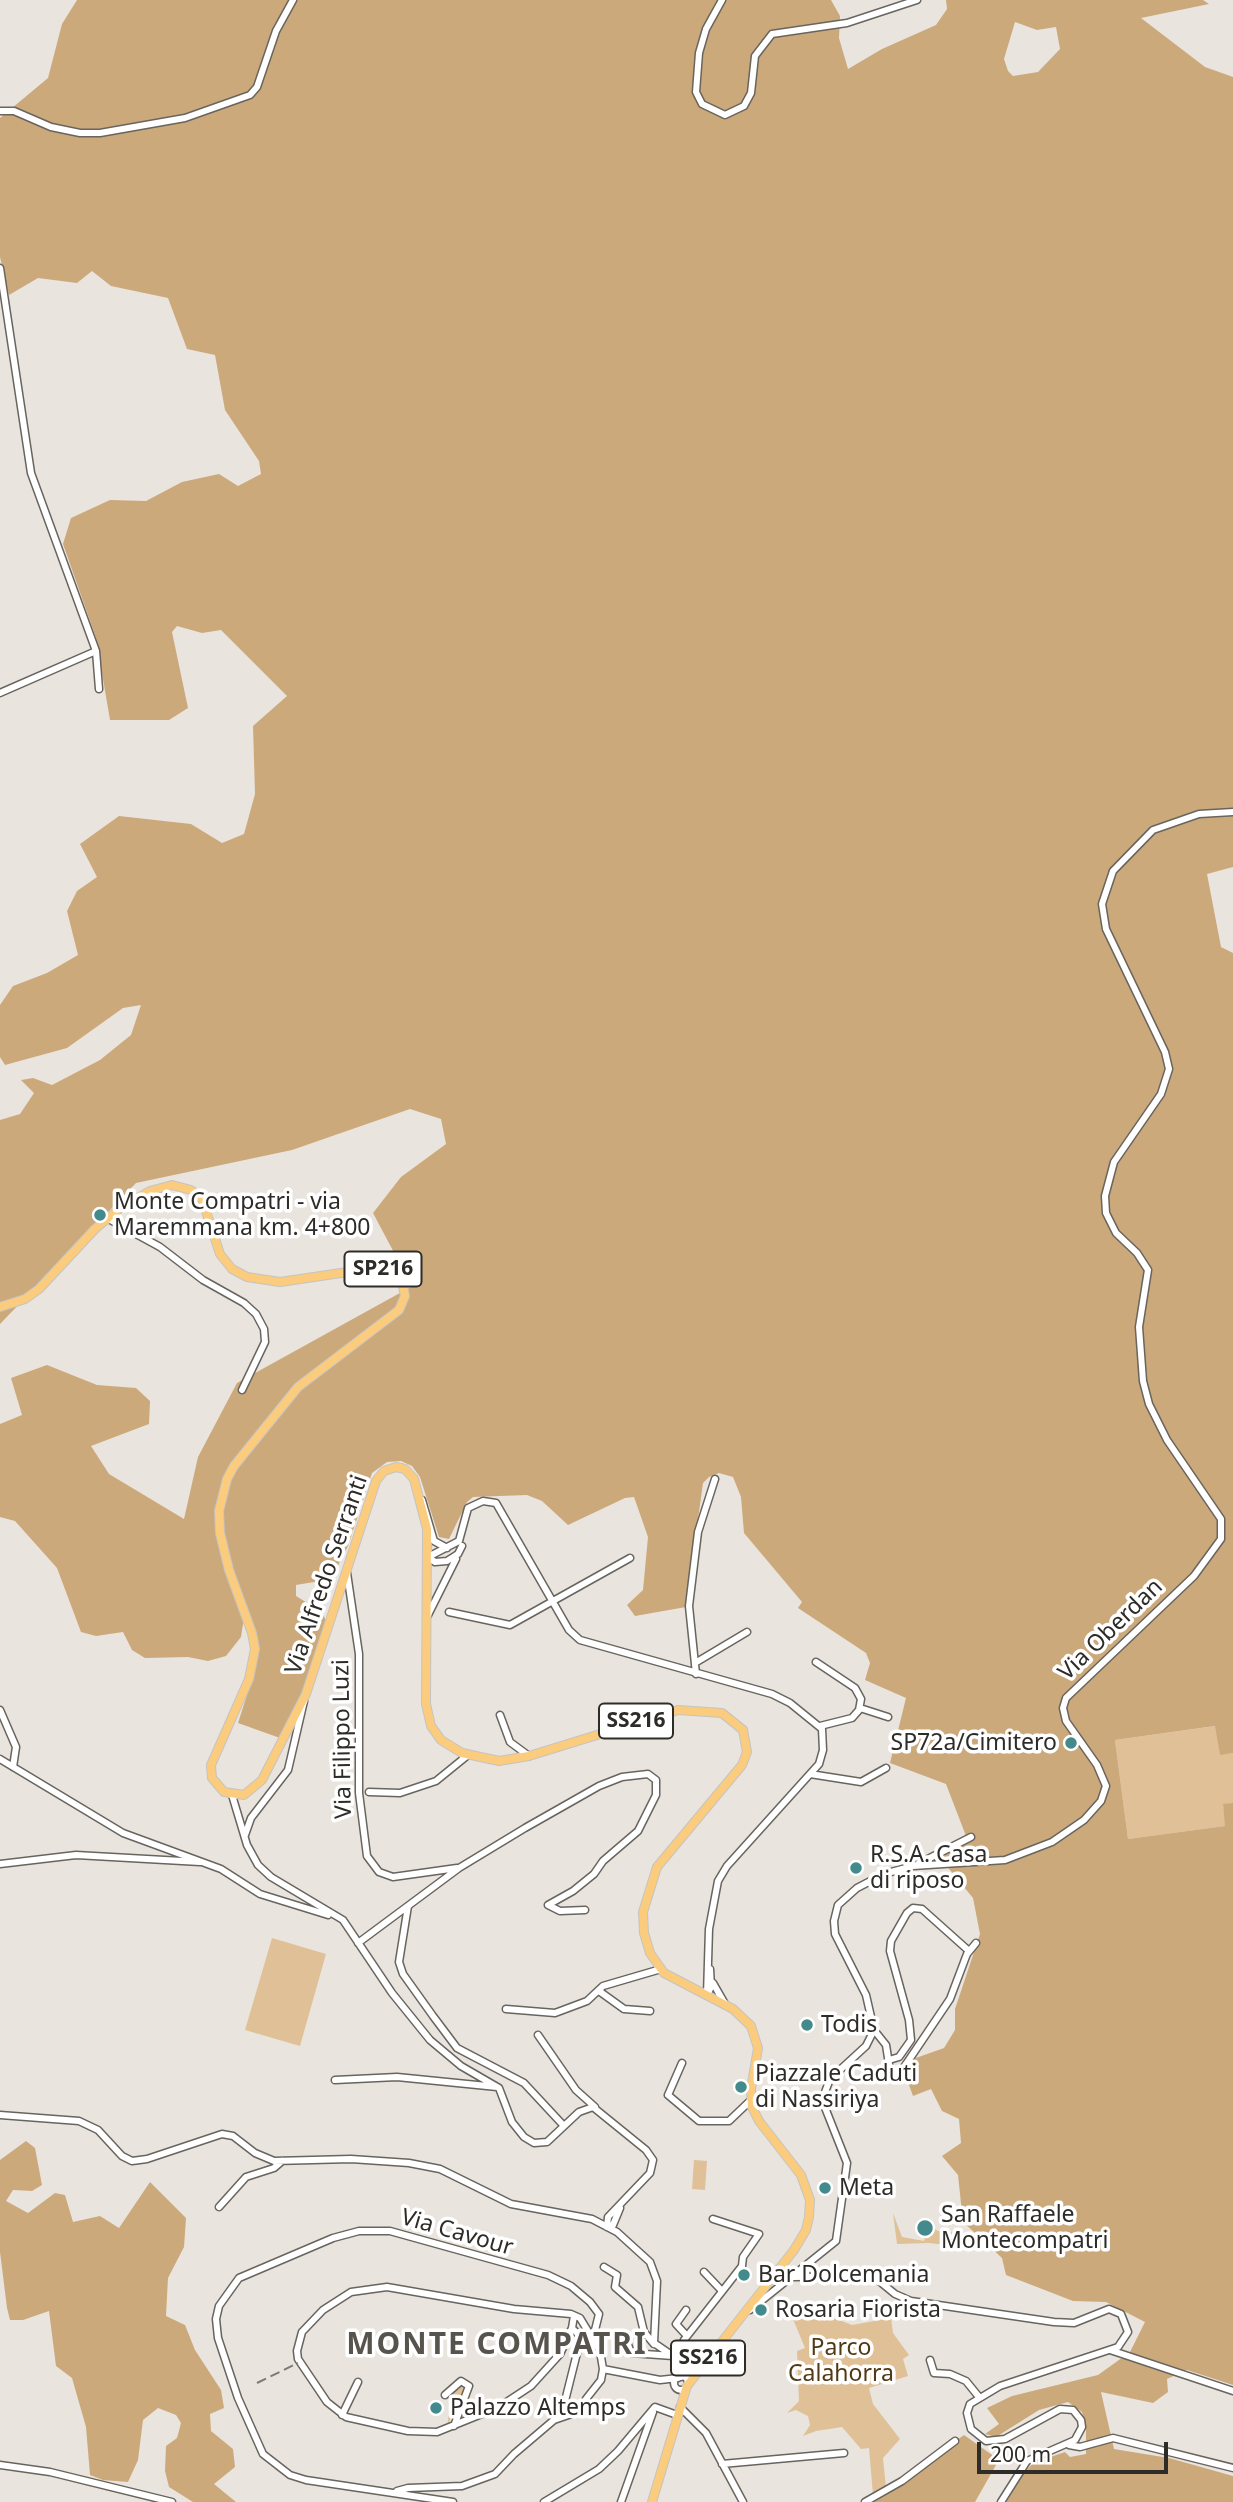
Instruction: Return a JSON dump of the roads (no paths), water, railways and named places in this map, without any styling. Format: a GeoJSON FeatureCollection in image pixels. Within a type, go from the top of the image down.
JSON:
{"type":"FeatureCollection","features":[{"type":"Feature","properties":{"kind":"main road","name":"Via Alfredo Serranti"},"geometry":{"type":"LineString","coordinates":[[107,1218],[150,1191],[178,1186],[202,1199],[220,1254],[232,1269],[247,1278],[280,1282],[379,1268],[395,1273],[404,1285],[405,1296],[399,1310],[298,1387],[234,1466],[228,1479],[219,1507],[219,1527],[229,1570],[253,1633],[254,1657],[248,1679],[210,1766],[216,1784],[232,1795],[249,1792],[262,1780],[306,1694],[379,1475],[393,1467],[405,1469],[413,1476],[427,1529],[426,1704],[429,1720],[441,1740],[468,1755],[499,1761],[528,1756],[678,1710],[722,1713],[743,1730],[747,1752],[742,1765],[663,1858],[649,1889],[643,1912],[643,1933],[650,1953],[661,1969]]}},
{"type":"Feature","properties":{"kind":"main road","name":"SP216"},"geometry":{"type":"LineString","coordinates":[[0,1307],[24,1299],[39,1290],[107,1218]]}},
{"type":"Feature","properties":{"kind":"main road"},"geometry":{"type":"LineString","coordinates":[[661,1969],[726,2005],[751,2026],[757,2040],[751,2100]]}},
{"type":"Feature","properties":{"kind":"main road","name":"SS216"},"geometry":{"type":"LineString","coordinates":[[652,2502],[679,2408],[682,2388],[745,2314],[806,2230],[810,2200],[801,2175],[759,2121],[751,2100]]}},
{"type":"Feature","properties":{"kind":"street"},"geometry":{"type":"LineString","coordinates":[[0,111],[14,111],[51,127],[80,133],[100,133],[185,118],[250,95],[257,87],[276,31],[293,0]]}},
{"type":"Feature","properties":{"kind":"street"},"geometry":{"type":"LineString","coordinates":[[722,0],[706,29],[699,53],[696,92],[702,104],[725,115],[744,106],[751,93],[755,56],[772,34],[847,23],[917,0]]}},
{"type":"Feature","properties":{"kind":"street"},"geometry":{"type":"LineString","coordinates":[[0,268],[31,473],[96,651],[99,689]]}},
{"type":"Feature","properties":{"kind":"street"},"geometry":{"type":"LineString","coordinates":[[0,693],[96,651]]}},
{"type":"Feature","properties":{"kind":"street","name":"Via Oberdan"},"geometry":{"type":"LineString","coordinates":[[889,2060],[886,2045],[874,2030],[866,1995],[835,1934],[835,1913],[841,1902],[870,1880],[914,1866],[993,1861],[1018,1856],[1066,1833],[1096,1808],[1106,1791],[1104,1776],[1066,1721],[1066,1698],[1194,1576],[1221,1539],[1221,1519],[1167,1440],[1149,1404],[1143,1381],[1139,1327],[1148,1270],[1143,1260],[1116,1233],[1104,1201],[1112,1169],[1122,1148],[1161,1094],[1169,1069],[1165,1052],[1104,924],[1103,894],[1119,863],[1153,830],[1199,814],[1233,812]]}},
{"type":"Feature","properties":{"kind":"street"},"geometry":{"type":"LineString","coordinates":[[107,1218],[164,1250],[203,1280],[244,1303],[256,1314],[264,1331],[265,1342],[242,1390]]}},
{"type":"Feature","properties":{"kind":"street"},"geometry":{"type":"LineString","coordinates":[[696,1674],[689,1606],[698,1532],[715,1479]]}},
{"type":"Feature","properties":{"kind":"street"},"geometry":{"type":"LineString","coordinates":[[419,1493],[429,1516],[434,1541],[440,1547],[449,1548]]}},
{"type":"Feature","properties":{"kind":"street"},"geometry":{"type":"LineString","coordinates":[[428,1557],[435,1562],[447,1562],[458,1554],[469,1514],[483,1501]]}},
{"type":"Feature","properties":{"kind":"street"},"geometry":{"type":"LineString","coordinates":[[428,1557],[459,1541],[468,1508],[483,1501],[494,1502],[502,1508],[569,1630],[586,1643],[772,1694],[820,1726],[824,1750],[819,1764],[723,1872],[711,1915],[708,1956],[711,1987],[707,1995]]}},
{"type":"Feature","properties":{"kind":"street"},"geometry":{"type":"LineString","coordinates":[[427,1620],[433,1601],[462,1546]]}},
{"type":"Feature","properties":{"kind":"street"},"geometry":{"type":"LineString","coordinates":[[449,1612],[508,1626],[630,1558]]}},
{"type":"Feature","properties":{"kind":"street","name":"Via Filippo Luzi"},"geometry":{"type":"LineString","coordinates":[[350,1561],[348,1577],[359,1654],[359,1793],[365,1851],[375,1868],[398,1878],[459,1868]]}},
{"type":"Feature","properties":{"kind":"street"},"geometry":{"type":"LineString","coordinates":[[695,1663],[747,1632]]}},
{"type":"Feature","properties":{"kind":"street"},"geometry":{"type":"LineString","coordinates":[[817,1662],[856,1688],[860,1699],[860,1709],[852,1718],[820,1726]]}},
{"type":"Feature","properties":{"kind":"street"},"geometry":{"type":"LineString","coordinates":[[245,1841],[251,1818],[288,1770],[306,1694]]}},
{"type":"Feature","properties":{"kind":"street"},"geometry":{"type":"LineString","coordinates":[[860,1709],[888,1717]]}},
{"type":"Feature","properties":{"kind":"street"},"geometry":{"type":"LineString","coordinates":[[0,1710],[16,1747],[13,1767]]}},
{"type":"Feature","properties":{"kind":"street"},"geometry":{"type":"LineString","coordinates":[[500,1715],[510,1742],[528,1756]]}},
{"type":"Feature","properties":{"kind":"street"},"geometry":{"type":"LineString","coordinates":[[369,1792],[400,1793],[436,1781],[468,1755]]}},
{"type":"Feature","properties":{"kind":"street"},"geometry":{"type":"LineString","coordinates":[[0,1759],[115,1829],[229,1873],[260,1894],[343,1920]]}},
{"type":"Feature","properties":{"kind":"street"},"geometry":{"type":"LineString","coordinates":[[810,1774],[861,1782],[886,1768]]}},
{"type":"Feature","properties":{"kind":"street"},"geometry":{"type":"LineString","coordinates":[[358,1943],[459,1868],[599,1786],[622,1777],[648,1774],[656,1780],[656,1795],[638,1831],[573,1891],[548,1905],[560,1911],[585,1910]]}},
{"type":"Feature","properties":{"kind":"street"},"geometry":{"type":"LineString","coordinates":[[232,1795],[245,1841],[253,1858],[267,1874],[343,1920],[392,1993],[430,2040],[461,2066],[499,2088],[512,2122],[529,2141],[547,2142],[585,2108],[599,2109]]}},
{"type":"Feature","properties":{"kind":"street"},"geometry":{"type":"LineString","coordinates":[[914,1866],[971,1837]]}},
{"type":"Feature","properties":{"kind":"street"},"geometry":{"type":"LineString","coordinates":[[0,1864],[76,1854],[201,1862]]}},
{"type":"Feature","properties":{"kind":"street"},"geometry":{"type":"LineString","coordinates":[[418,1876],[430,1882],[427,1891]]}},
{"type":"Feature","properties":{"kind":"street"},"geometry":{"type":"LineString","coordinates":[[408,1906],[399,1962],[403,1974],[457,2048],[524,2082],[564,2126]]}},
{"type":"Feature","properties":{"kind":"street"},"geometry":{"type":"LineString","coordinates":[[969,1951],[922,1909],[913,1908],[907,1913],[891,1941],[890,1951],[909,2020],[911,2040],[900,2057],[889,2060],[891,2077],[896,2079],[950,1999],[969,1951],[976,1943]]}},
{"type":"Feature","properties":{"kind":"street"},"geometry":{"type":"LineString","coordinates":[[506,2010],[555,2013],[587,2001],[603,1986],[661,1969]]}},
{"type":"Feature","properties":{"kind":"street"},"geometry":{"type":"LineString","coordinates":[[690,1987],[699,1985],[708,1975]]}},
{"type":"Feature","properties":{"kind":"street"},"geometry":{"type":"LineString","coordinates":[[708,1975],[726,2005]]}},
{"type":"Feature","properties":{"kind":"street"},"geometry":{"type":"LineString","coordinates":[[599,1991],[624,2009],[650,2011]]}},
{"type":"Feature","properties":{"kind":"street"},"geometry":{"type":"LineString","coordinates":[[745,2314],[836,2241],[847,2164],[822,2100],[830,2078],[866,2046],[874,2030]]}},
{"type":"Feature","properties":{"kind":"street"},"geometry":{"type":"LineString","coordinates":[[538,2035],[576,2090],[641,2144],[653,2160],[647,2179],[616,2211],[602,2219],[592,2220]]}},
{"type":"Feature","properties":{"kind":"street"},"geometry":{"type":"LineString","coordinates":[[682,2063],[668,2095],[699,2121],[729,2121],[751,2100]]}},
{"type":"Feature","properties":{"kind":"street"},"geometry":{"type":"LineString","coordinates":[[335,2080],[397,2077],[499,2088]]}},
{"type":"Feature","properties":{"kind":"street"},"geometry":{"type":"LineString","coordinates":[[0,2115],[79,2121],[99,2130],[130,2160],[147,2159],[222,2134],[233,2136],[260,2155],[282,2161],[351,2159],[430,2167],[511,2204],[592,2220],[607,2227],[644,2253],[655,2272],[654,2343],[676,2355]]}},
{"type":"Feature","properties":{"kind":"street"},"geometry":{"type":"LineString","coordinates":[[219,2207],[244,2178],[274,2168],[282,2161]]}},
{"type":"Feature","properties":{"kind":"street"},"geometry":{"type":"LineString","coordinates":[[607,2227],[613,2225],[616,2211]]}},
{"type":"Feature","properties":{"kind":"street"},"geometry":{"type":"LineString","coordinates":[[616,2211],[623,2238]]}},
{"type":"Feature","properties":{"kind":"street"},"geometry":{"type":"LineString","coordinates":[[676,2355],[687,2336],[730,2281],[759,2234],[713,2219]]}},
{"type":"Feature","properties":{"kind":"street","name":"Via Cavour"},"geometry":{"type":"LineString","coordinates":[[397,2491],[306,2480],[290,2475],[262,2454],[237,2398],[218,2338],[216,2319],[224,2296],[239,2278],[333,2238],[359,2231],[390,2231],[548,2276],[570,2286],[590,2302],[599,2314],[593,2338]]}},
{"type":"Feature","properties":{"kind":"street"},"geometry":{"type":"LineString","coordinates":[[604,2267],[617,2275],[615,2287],[638,2307],[644,2332],[659,2347]]}},
{"type":"Feature","properties":{"kind":"street"},"geometry":{"type":"LineString","coordinates":[[704,2272],[722,2291]]}},
{"type":"Feature","properties":{"kind":"street"},"geometry":{"type":"LineString","coordinates":[[791,2277],[873,2276],[895,2294],[911,2301],[1054,2322],[1074,2323],[1109,2309],[1121,2314],[1128,2332],[1124,2342],[1110,2350],[1000,2386],[970,2404],[968,2421],[976,2436],[986,2441],[1005,2439],[1051,2412],[1067,2408],[1077,2415],[1082,2427],[1069,2445],[1027,2461],[1001,2502]]}},
{"type":"Feature","properties":{"kind":"street"},"geometry":{"type":"LineString","coordinates":[[397,2491],[408,2488],[456,2487],[483,2480],[495,2474],[514,2454],[557,2418],[583,2410],[586,2399],[601,2380],[603,2370],[593,2338],[580,2318],[574,2316],[514,2309],[387,2287],[351,2292],[323,2310],[302,2332],[297,2350],[298,2359],[327,2402],[342,2415],[408,2431],[437,2432],[499,2407],[531,2386],[560,2354],[572,2328],[574,2316]]}},
{"type":"Feature","properties":{"kind":"street"},"geometry":{"type":"LineString","coordinates":[[685,2310],[676,2324],[687,2336]]}},
{"type":"Feature","properties":{"kind":"street"},"geometry":{"type":"LineString","coordinates":[[557,2418],[581,2337],[572,2328]]}},
{"type":"Feature","properties":{"kind":"street"},"geometry":{"type":"LineString","coordinates":[[627,2343],[631,2353],[690,2357],[699,2368],[679,2377],[660,2380]]}},
{"type":"Feature","properties":{"kind":"street"},"geometry":{"type":"LineString","coordinates":[[1110,2350],[1233,2391]]}},
{"type":"Feature","properties":{"kind":"street"},"geometry":{"type":"LineString","coordinates":[[930,2360],[934,2373],[950,2374],[966,2381],[979,2397]]}},
{"type":"Feature","properties":{"kind":"street"},"geometry":{"type":"LineString","coordinates":[[603,2370],[660,2380],[682,2388]]}},
{"type":"Feature","properties":{"kind":"street"},"geometry":{"type":"LineString","coordinates":[[679,2377],[686,2379],[682,2388]]}},
{"type":"Feature","properties":{"kind":"street"},"geometry":{"type":"LineString","coordinates":[[679,2377],[674,2383],[682,2388]]}},
{"type":"Feature","properties":{"kind":"street"},"geometry":{"type":"LineString","coordinates":[[445,2395],[461,2381],[470,2386],[454,2426]]}},
{"type":"Feature","properties":{"kind":"street"},"geometry":{"type":"LineString","coordinates":[[342,2415],[358,2382]]}},
{"type":"Feature","properties":{"kind":"street"},"geometry":{"type":"LineString","coordinates":[[654,2407],[679,2408],[706,2433],[743,2502]]}},
{"type":"Feature","properties":{"kind":"street"},"geometry":{"type":"LineString","coordinates":[[544,2502],[599,2469],[654,2407]]}},
{"type":"Feature","properties":{"kind":"street"},"geometry":{"type":"LineString","coordinates":[[621,2502],[654,2407]]}},
{"type":"Feature","properties":{"kind":"street"},"geometry":{"type":"LineString","coordinates":[[1069,2445],[1080,2447],[1103,2438],[1113,2438],[1233,2468]]}},
{"type":"Feature","properties":{"kind":"street"},"geometry":{"type":"LineString","coordinates":[[865,2502],[902,2481],[955,2441]]}},
{"type":"Feature","properties":{"kind":"street"},"geometry":{"type":"LineString","coordinates":[[722,2463],[844,2453]]}},
{"type":"Feature","properties":{"kind":"street"},"geometry":{"type":"LineString","coordinates":[[0,2465],[50,2472],[172,2502]]}},
{"type":"Feature","properties":{"kind":"street"},"geometry":{"type":"LineString","coordinates":[[397,2491],[453,2502]]}},
{"type":"Feature","properties":{"kind":"railway"},"geometry":{"type":"LineString","coordinates":[[257,2383],[298,2363]]}},
{"type":"Feature","properties":{"kind":"place","name":"Monte Compatri - via Maremmana km. 4+800"},"geometry":{"type":"Point","coordinates":[100,1215]}},
{"type":"Feature","properties":{"kind":"place","name":"SP72a/Cimitero"},"geometry":{"type":"Point","coordinates":[1071,1743]}},
{"type":"Feature","properties":{"kind":"place","name":"R.S.A. Casa di riposo"},"geometry":{"type":"Point","coordinates":[856,1868]}},
{"type":"Feature","properties":{"kind":"place","name":"Todis"},"geometry":{"type":"Point","coordinates":[807,2025]}},
{"type":"Feature","properties":{"kind":"place","name":"Piazzale Caduti di Nassiriya"},"geometry":{"type":"Point","coordinates":[741,2087]}},
{"type":"Feature","properties":{"kind":"place","name":"Meta"},"geometry":{"type":"Point","coordinates":[825,2188]}},
{"type":"Feature","properties":{"kind":"place","name":"San Raffaele Montecompatri"},"geometry":{"type":"Point","coordinates":[925,2228]}},
{"type":"Feature","properties":{"kind":"place","name":"Bar Dolcemania"},"geometry":{"type":"Point","coordinates":[744,2275]}},
{"type":"Feature","properties":{"kind":"place","name":"Rosaria Fiorista"},"geometry":{"type":"Point","coordinates":[761,2310]}},
{"type":"Feature","properties":{"kind":"place","name":"Palazzo Altemps"},"geometry":{"type":"Point","coordinates":[436,2408]}},
{"type":"Feature","properties":{"kind":"district","name":"MONTE COMPATRI"},"geometry":{"type":"Point","coordinates":[497,2345]}},
{"type":"Feature","properties":{"kind":"park label","name":"Parco Calahorra"},"geometry":{"type":"Point","coordinates":[841,2361]}}]}
